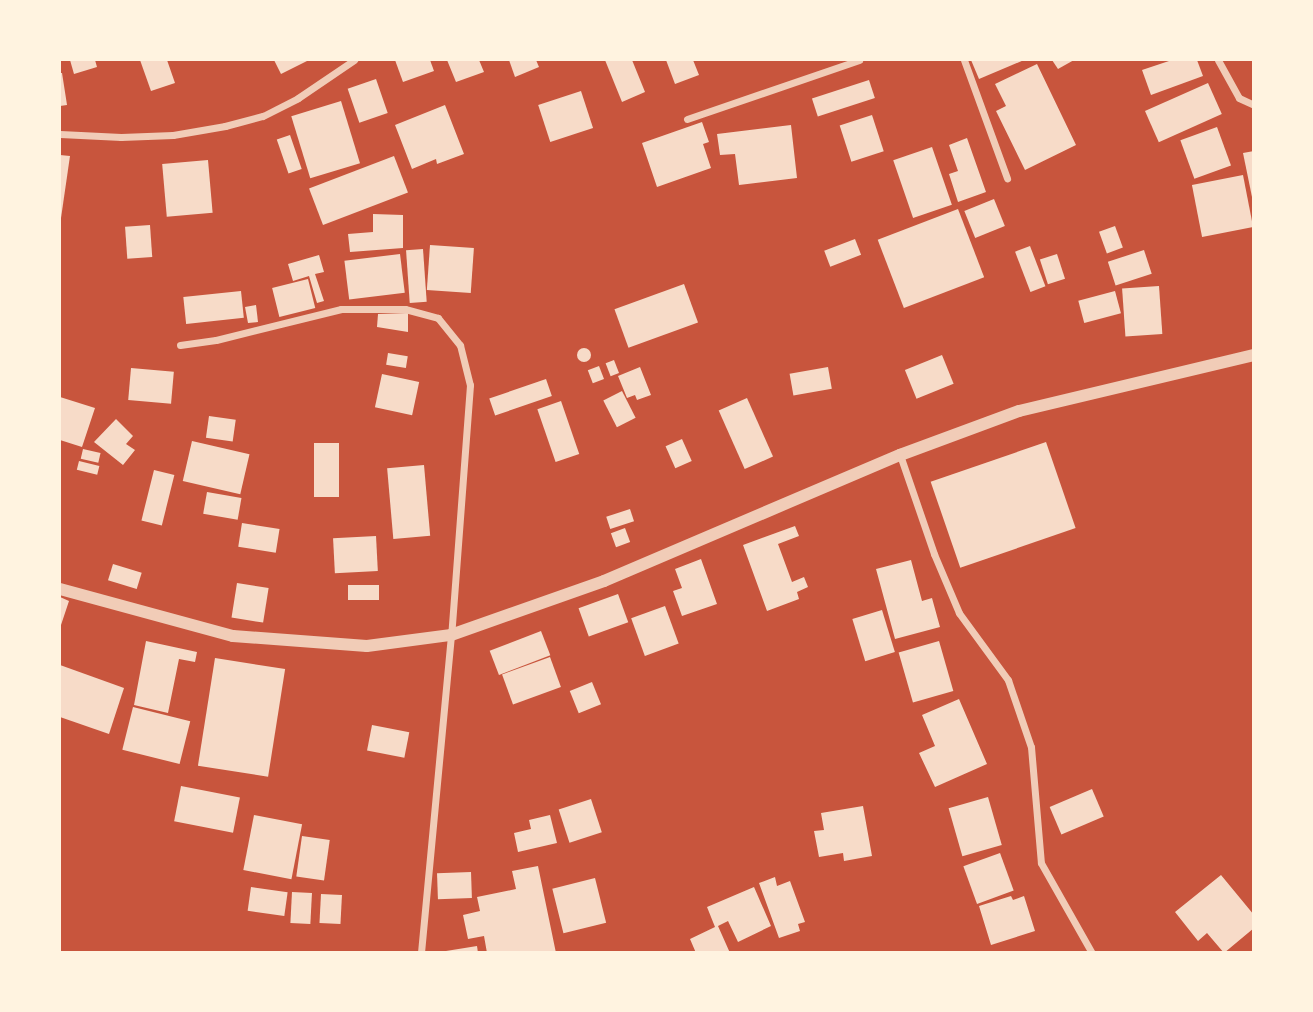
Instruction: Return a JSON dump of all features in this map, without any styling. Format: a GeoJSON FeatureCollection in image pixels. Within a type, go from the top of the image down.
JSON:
{"type":"FeatureCollection","features":[{"type":"Feature","properties":{"kind":"street"},"geometry":{"type":"LineString","coordinates":[[60,134],[121,137],[173,135],[225,126],[262,116],[298,98],[354,60]]}},
{"type":"Feature","properties":{"kind":"street"},"geometry":{"type":"LineString","coordinates":[[687,119],[859,60]]}},
{"type":"Feature","properties":{"kind":"street"},"geometry":{"type":"LineString","coordinates":[[964,60],[1007,178]]}},
{"type":"Feature","properties":{"kind":"street"},"geometry":{"type":"LineString","coordinates":[[1219,60],[1239,98],[1254,105]]}},
{"type":"Feature","properties":{"kind":"street"},"geometry":{"type":"LineString","coordinates":[[180,345],[216,340],[341,309],[405,309],[439,318],[460,345],[470,385],[451,635],[421,953]]}},
{"type":"Feature","properties":{"kind":"street"},"geometry":{"type":"LineString","coordinates":[[60,589],[233,636],[367,646],[451,635],[604,581],[900,455],[1020,411],[1254,355]]}},
{"type":"Feature","properties":{"kind":"street"},"geometry":{"type":"LineString","coordinates":[[900,455],[934,554],[959,613],[1008,680],[1031,747],[1041,863],[1093,953]]}},
{"type":"Feature","properties":{"kind":"building"},"geometry":{"type":"Polygon","coordinates":[[[70,60],[95,60],[97,67],[74,74],[70,60]]]}},
{"type":"Feature","properties":{"kind":"building"},"geometry":{"type":"Polygon","coordinates":[[[140,60],[167,60],[175,83],[151,91],[140,60]]]}},
{"type":"Feature","properties":{"kind":"building"},"geometry":{"type":"Polygon","coordinates":[[[274,60],[309,60],[281,74],[274,60]]]}},
{"type":"Feature","properties":{"kind":"building"},"geometry":{"type":"Polygon","coordinates":[[[395,60],[430,60],[434,71],[403,82],[395,60]]]}},
{"type":"Feature","properties":{"kind":"building"},"geometry":{"type":"Polygon","coordinates":[[[447,60],[479,60],[484,72],[456,82],[447,60]]]}},
{"type":"Feature","properties":{"kind":"building"},"geometry":{"type":"Polygon","coordinates":[[[509,60],[536,60],[539,67],[515,77],[509,60]]]}},
{"type":"Feature","properties":{"kind":"building"},"geometry":{"type":"Polygon","coordinates":[[[605,60],[632,60],[645,92],[622,102],[605,60]]]}},
{"type":"Feature","properties":{"kind":"building"},"geometry":{"type":"Polygon","coordinates":[[[666,60],[693,60],[699,75],[675,84],[666,60]]]}},
{"type":"Feature","properties":{"kind":"building"},"geometry":{"type":"Polygon","coordinates":[[[971,60],[1024,60],[979,79],[971,60]]]}},
{"type":"Feature","properties":{"kind":"building"},"geometry":{"type":"Polygon","coordinates":[[[1052,60],[1074,60],[1058,69],[1052,60]]]}},
{"type":"Feature","properties":{"kind":"building"},"geometry":{"type":"Polygon","coordinates":[[[1172,60],[1197,60],[1203,76],[1151,95],[1142,70],[1172,60]]]}},
{"type":"Feature","properties":{"kind":"building"},"geometry":{"type":"Polygon","coordinates":[[[1037,64],[1076,145],[1025,170],[996,111],[1006,106],[995,84],[1037,64]]]}},
{"type":"Feature","properties":{"kind":"building"},"geometry":{"type":"Polygon","coordinates":[[[60,73],[67,105],[60,106],[60,73]]]}},
{"type":"Feature","properties":{"kind":"building"},"geometry":{"type":"Polygon","coordinates":[[[376,79],[388,113],[359,123],[348,89],[376,79]]]}},
{"type":"Feature","properties":{"kind":"building"},"geometry":{"type":"Polygon","coordinates":[[[869,80],[875,98],[818,117],[812,99],[869,80]]]}},
{"type":"Feature","properties":{"kind":"building"},"geometry":{"type":"Polygon","coordinates":[[[1208,83],[1222,114],[1159,142],[1145,111],[1208,83]]]}},
{"type":"Feature","properties":{"kind":"building"},"geometry":{"type":"Polygon","coordinates":[[[581,91],[593,128],[550,142],[538,105],[581,91]]]}},
{"type":"Feature","properties":{"kind":"building"},"geometry":{"type":"Polygon","coordinates":[[[341,101],[360,163],[310,178],[291,116],[341,101]]]}},
{"type":"Feature","properties":{"kind":"building"},"geometry":{"type":"Polygon","coordinates":[[[445,105],[464,154],[437,164],[436,159],[412,169],[395,125],[445,105]]]}},
{"type":"Feature","properties":{"kind":"building"},"geometry":{"type":"Polygon","coordinates":[[[872,115],[884,151],[851,162],[840,126],[872,115]]]}},
{"type":"Feature","properties":{"kind":"building"},"geometry":{"type":"Polygon","coordinates":[[[702,122],[709,142],[703,144],[711,168],[657,187],[642,143],[702,122]]]}},
{"type":"Feature","properties":{"kind":"building"},"geometry":{"type":"Polygon","coordinates":[[[791,125],[797,178],[739,185],[735,154],[720,155],[717,134],[791,125]]]}},
{"type":"Feature","properties":{"kind":"building"},"geometry":{"type":"Polygon","coordinates":[[[1217,127],[1231,166],[1194,179],[1180,140],[1217,127]]]}},
{"type":"Feature","properties":{"kind":"building"},"geometry":{"type":"Polygon","coordinates":[[[290,135],[302,169],[288,174],[277,140],[290,135]]]}},
{"type":"Feature","properties":{"kind":"building"},"geometry":{"type":"Polygon","coordinates":[[[967,138],[986,192],[958,202],[949,174],[958,171],[949,145],[967,138]]]}},
{"type":"Feature","properties":{"kind":"building"},"geometry":{"type":"Polygon","coordinates":[[[932,147],[952,205],[913,218],[893,160],[932,147]]]}},
{"type":"Feature","properties":{"kind":"building"},"geometry":{"type":"Polygon","coordinates":[[[1254,151],[1254,196],[1252,197],[1243,153],[1254,151]]]}},
{"type":"Feature","properties":{"kind":"building"},"geometry":{"type":"Polygon","coordinates":[[[60,155],[70,156],[61,218],[60,217],[60,155]]]}},
{"type":"Feature","properties":{"kind":"building"},"geometry":{"type":"Polygon","coordinates":[[[394,156],[408,192],[323,225],[309,189],[394,156]]]}},
{"type":"Feature","properties":{"kind":"building"},"geometry":{"type":"Polygon","coordinates":[[[208,160],[213,213],[167,217],[162,164],[208,160]]]}},
{"type":"Feature","properties":{"kind":"building"},"geometry":{"type":"Polygon","coordinates":[[[1243,175],[1253,227],[1202,237],[1192,185],[1243,175]]]}},
{"type":"Feature","properties":{"kind":"building"},"geometry":{"type":"Polygon","coordinates":[[[994,199],[1005,226],[975,238],[964,211],[994,199]]]}},
{"type":"Feature","properties":{"kind":"building"},"geometry":{"type":"Polygon","coordinates":[[[958,209],[984,277],[904,308],[878,240],[958,209]]]}},
{"type":"Feature","properties":{"kind":"building"},"geometry":{"type":"Polygon","coordinates":[[[373,214],[403,215],[403,248],[350,252],[348,234],[373,232],[373,214]]]}},
{"type":"Feature","properties":{"kind":"building"},"geometry":{"type":"Polygon","coordinates":[[[150,225],[152,257],[127,259],[125,227],[150,225]]]}},
{"type":"Feature","properties":{"kind":"building"},"geometry":{"type":"Polygon","coordinates":[[[1115,226],[1123,248],[1107,253],[1099,232],[1115,226]]]}},
{"type":"Feature","properties":{"kind":"building"},"geometry":{"type":"Polygon","coordinates":[[[855,239],[861,255],[830,267],[824,251],[855,239]]]}},
{"type":"Feature","properties":{"kind":"building"},"geometry":{"type":"Polygon","coordinates":[[[430,245],[474,248],[471,293],[427,290],[430,245]]]}},
{"type":"Feature","properties":{"kind":"building"},"geometry":{"type":"Polygon","coordinates":[[[1030,246],[1045,286],[1030,292],[1015,252],[1030,246]]]}},
{"type":"Feature","properties":{"kind":"building"},"geometry":{"type":"Polygon","coordinates":[[[423,249],[427,302],[410,303],[406,250],[423,249]]]}},
{"type":"Feature","properties":{"kind":"building"},"geometry":{"type":"Polygon","coordinates":[[[1144,250],[1152,274],[1116,286],[1108,262],[1144,250]]]}},
{"type":"Feature","properties":{"kind":"building"},"geometry":{"type":"Polygon","coordinates":[[[400,254],[405,293],[349,300],[344,261],[400,254]]]}},
{"type":"Feature","properties":{"kind":"building"},"geometry":{"type":"Polygon","coordinates":[[[1057,254],[1065,279],[1048,284],[1040,260],[1057,254]]]}},
{"type":"Feature","properties":{"kind":"building"},"geometry":{"type":"Polygon","coordinates":[[[319,255],[324,272],[315,274],[324,301],[317,303],[309,276],[293,281],[288,264],[319,255]]]}},
{"type":"Feature","properties":{"kind":"building"},"geometry":{"type":"Polygon","coordinates":[[[308,279],[315,308],[279,317],[272,288],[308,279]]]}},
{"type":"Feature","properties":{"kind":"building"},"geometry":{"type":"Polygon","coordinates":[[[684,284],[698,323],[628,348],[614,309],[684,284]]]}},
{"type":"Feature","properties":{"kind":"building"},"geometry":{"type":"Polygon","coordinates":[[[1159,286],[1162,334],[1125,336],[1122,289],[1159,286]]]}},
{"type":"Feature","properties":{"kind":"building"},"geometry":{"type":"Polygon","coordinates":[[[241,291],[244,318],[186,324],[183,297],[241,291]]]}},
{"type":"Feature","properties":{"kind":"building"},"geometry":{"type":"Polygon","coordinates":[[[1115,291],[1121,313],[1084,323],[1078,301],[1115,291]]]}},
{"type":"Feature","properties":{"kind":"building"},"geometry":{"type":"Polygon","coordinates":[[[256,305],[258,322],[248,323],[245,307],[256,305]]]}},
{"type":"Feature","properties":{"kind":"building"},"geometry":{"type":"Polygon","coordinates":[[[408,313],[408,332],[377,327],[378,314],[408,313]]]}},
{"type":"Feature","properties":{"kind":"building"},"geometry":{"type":"Polygon","coordinates":[[[584,348],[589,350],[589,360],[584,362],[579,360],[577,355],[579,350],[584,348]]]}},
{"type":"Feature","properties":{"kind":"building"},"geometry":{"type":"Polygon","coordinates":[[[388,353],[408,356],[406,368],[386,365],[388,353]]]}},
{"type":"Feature","properties":{"kind":"building"},"geometry":{"type":"Polygon","coordinates":[[[942,355],[954,384],[917,399],[905,370],[942,355]]]}},
{"type":"Feature","properties":{"kind":"building"},"geometry":{"type":"Polygon","coordinates":[[[614,360],[619,373],[611,376],[606,363],[614,360]]]}},
{"type":"Feature","properties":{"kind":"building"},"geometry":{"type":"Polygon","coordinates":[[[599,366],[604,379],[593,383],[588,370],[599,366]]]}},
{"type":"Feature","properties":{"kind":"building"},"geometry":{"type":"Polygon","coordinates":[[[640,367],[651,395],[637,400],[635,395],[627,398],[618,376],[640,367]]]}},
{"type":"Feature","properties":{"kind":"building"},"geometry":{"type":"Polygon","coordinates":[[[828,367],[832,389],[793,395],[790,374],[828,367]]]}},
{"type":"Feature","properties":{"kind":"building"},"geometry":{"type":"Polygon","coordinates":[[[131,368],[174,372],[171,404],[128,400],[131,368]]]}},
{"type":"Feature","properties":{"kind":"building"},"geometry":{"type":"Polygon","coordinates":[[[382,374],[419,382],[412,415],[375,407],[382,374]]]}},
{"type":"Feature","properties":{"kind":"building"},"geometry":{"type":"Polygon","coordinates":[[[546,379],[552,396],[495,416],[489,399],[546,379]]]}},
{"type":"Feature","properties":{"kind":"building"},"geometry":{"type":"Polygon","coordinates":[[[622,391],[636,418],[617,427],[603,401],[622,391]]]}},
{"type":"Feature","properties":{"kind":"building"},"geometry":{"type":"Polygon","coordinates":[[[60,397],[95,408],[82,447],[60,440],[60,397]]]}},
{"type":"Feature","properties":{"kind":"building"},"geometry":{"type":"Polygon","coordinates":[[[747,398],[773,456],[745,469],[719,411],[747,398]]]}},
{"type":"Feature","properties":{"kind":"building"},"geometry":{"type":"Polygon","coordinates":[[[561,401],[579,454],[556,462],[537,409],[561,401]]]}},
{"type":"Feature","properties":{"kind":"building"},"geometry":{"type":"Polygon","coordinates":[[[209,416],[236,420],[233,442],[206,438],[209,416]]]}},
{"type":"Feature","properties":{"kind":"building"},"geometry":{"type":"Polygon","coordinates":[[[116,419],[133,436],[126,444],[135,450],[123,465],[94,442],[116,419]]]}},
{"type":"Feature","properties":{"kind":"building"},"geometry":{"type":"Polygon","coordinates":[[[682,439],[692,461],[675,468],[666,446],[682,439]]]}},
{"type":"Feature","properties":{"kind":"building"},"geometry":{"type":"Polygon","coordinates":[[[192,441],[249,454],[240,494],[183,481],[192,441]]]}},
{"type":"Feature","properties":{"kind":"building"},"geometry":{"type":"Polygon","coordinates":[[[1046,442],[1076,528],[960,568],[931,482],[1046,442]]]}},
{"type":"Feature","properties":{"kind":"building"},"geometry":{"type":"Polygon","coordinates":[[[314,443],[339,443],[339,497],[314,497],[314,443]]]}},
{"type":"Feature","properties":{"kind":"building"},"geometry":{"type":"Polygon","coordinates":[[[83,449],[101,453],[98,463],[81,459],[83,449]]]}},
{"type":"Feature","properties":{"kind":"building"},"geometry":{"type":"Polygon","coordinates":[[[79,461],[99,466],[97,475],[77,470],[79,461]]]}},
{"type":"Feature","properties":{"kind":"building"},"geometry":{"type":"Polygon","coordinates":[[[424,465],[430,536],[393,539],[387,468],[424,465]]]}},
{"type":"Feature","properties":{"kind":"building"},"geometry":{"type":"Polygon","coordinates":[[[154,470],[174,475],[162,526],[141,520],[154,470]]]}},
{"type":"Feature","properties":{"kind":"building"},"geometry":{"type":"Polygon","coordinates":[[[207,492],[241,498],[238,520],[203,514],[207,492]]]}},
{"type":"Feature","properties":{"kind":"building"},"geometry":{"type":"Polygon","coordinates":[[[630,509],[634,521],[610,529],[606,517],[630,509]]]}},
{"type":"Feature","properties":{"kind":"building"},"geometry":{"type":"Polygon","coordinates":[[[242,523],[280,529],[276,553],[238,547],[242,523]]]}},
{"type":"Feature","properties":{"kind":"building"},"geometry":{"type":"Polygon","coordinates":[[[795,526],[799,536],[778,544],[792,582],[804,577],[808,587],[797,592],[799,599],[767,611],[743,545],[795,526]]]}},
{"type":"Feature","properties":{"kind":"building"},"geometry":{"type":"Polygon","coordinates":[[[625,528],[630,542],[616,547],[611,533],[625,528]]]}},
{"type":"Feature","properties":{"kind":"building"},"geometry":{"type":"Polygon","coordinates":[[[376,536],[378,571],[335,573],[333,538],[376,536]]]}},
{"type":"Feature","properties":{"kind":"building"},"geometry":{"type":"Polygon","coordinates":[[[701,559],[717,604],[682,616],[673,591],[682,588],[675,569],[701,559]]]}},
{"type":"Feature","properties":{"kind":"building"},"geometry":{"type":"Polygon","coordinates":[[[911,560],[922,601],[932,598],[940,627],[895,639],[876,569],[911,560]]]}},
{"type":"Feature","properties":{"kind":"building"},"geometry":{"type":"Polygon","coordinates":[[[113,564],[142,573],[137,589],[108,580],[113,564]]]}},
{"type":"Feature","properties":{"kind":"building"},"geometry":{"type":"Polygon","coordinates":[[[237,583],[269,588],[263,623],[232,618],[237,583]]]}},
{"type":"Feature","properties":{"kind":"building"},"geometry":{"type":"Polygon","coordinates":[[[348,585],[379,585],[379,600],[348,600],[348,585]]]}},
{"type":"Feature","properties":{"kind":"building"},"geometry":{"type":"Polygon","coordinates":[[[618,594],[628,622],[589,637],[579,608],[618,594]]]}},
{"type":"Feature","properties":{"kind":"building"},"geometry":{"type":"Polygon","coordinates":[[[60,597],[69,601],[60,628],[60,597]]]}},
{"type":"Feature","properties":{"kind":"building"},"geometry":{"type":"Polygon","coordinates":[[[665,606],[679,644],[645,656],[631,618],[665,606]]]}},
{"type":"Feature","properties":{"kind":"building"},"geometry":{"type":"Polygon","coordinates":[[[882,610],[895,652],[865,661],[852,619],[882,610]]]}},
{"type":"Feature","properties":{"kind":"building"},"geometry":{"type":"Polygon","coordinates":[[[541,631],[550,655],[499,675],[490,651],[541,631]]]}},
{"type":"Feature","properties":{"kind":"building"},"geometry":{"type":"Polygon","coordinates":[[[146,641],[197,652],[195,662],[179,659],[168,713],[134,705],[146,641]]]}},
{"type":"Feature","properties":{"kind":"building"},"geometry":{"type":"Polygon","coordinates":[[[939,641],[953,691],[913,703],[899,653],[939,641]]]}},
{"type":"Feature","properties":{"kind":"building"},"geometry":{"type":"Polygon","coordinates":[[[550,657],[561,687],[513,705],[502,674],[550,657]]]}},
{"type":"Feature","properties":{"kind":"building"},"geometry":{"type":"Polygon","coordinates":[[[215,658],[285,669],[268,777],[198,766],[215,658]]]}},
{"type":"Feature","properties":{"kind":"building"},"geometry":{"type":"Polygon","coordinates":[[[60,665],[124,688],[109,734],[60,717],[60,665]]]}},
{"type":"Feature","properties":{"kind":"building"},"geometry":{"type":"Polygon","coordinates":[[[592,682],[601,704],[579,713],[570,691],[592,682]]]}},
{"type":"Feature","properties":{"kind":"building"},"geometry":{"type":"Polygon","coordinates":[[[959,699],[987,764],[935,787],[919,753],[935,746],[922,715],[959,699]]]}},
{"type":"Feature","properties":{"kind":"building"},"geometry":{"type":"Polygon","coordinates":[[[133,707],[190,721],[180,764],[122,750],[133,707]]]}},
{"type":"Feature","properties":{"kind":"building"},"geometry":{"type":"Polygon","coordinates":[[[372,725],[409,732],[404,758],[367,751],[372,725]]]}},
{"type":"Feature","properties":{"kind":"building"},"geometry":{"type":"Polygon","coordinates":[[[181,786],[240,797],[233,833],[174,821],[181,786]]]}},
{"type":"Feature","properties":{"kind":"building"},"geometry":{"type":"Polygon","coordinates":[[[1092,789],[1104,817],[1061,835],[1050,807],[1092,789]]]}},
{"type":"Feature","properties":{"kind":"building"},"geometry":{"type":"Polygon","coordinates":[[[988,797],[1002,845],[962,856],[949,808],[988,797]]]}},
{"type":"Feature","properties":{"kind":"building"},"geometry":{"type":"Polygon","coordinates":[[[591,799],[602,832],[569,843],[559,810],[591,799]]]}},
{"type":"Feature","properties":{"kind":"building"},"geometry":{"type":"Polygon","coordinates":[[[863,806],[872,856],[844,861],[843,853],[819,857],[814,831],[824,830],[821,813],[863,806]]]}},
{"type":"Feature","properties":{"kind":"building"},"geometry":{"type":"Polygon","coordinates":[[[254,815],[302,824],[291,879],[243,870],[254,815]]]}},
{"type":"Feature","properties":{"kind":"building"},"geometry":{"type":"Polygon","coordinates":[[[550,815],[557,843],[518,852],[514,833],[531,829],[529,820],[550,815]]]}},
{"type":"Feature","properties":{"kind":"building"},"geometry":{"type":"Polygon","coordinates":[[[302,836],[330,840],[324,880],[296,877],[302,836]]]}},
{"type":"Feature","properties":{"kind":"building"},"geometry":{"type":"Polygon","coordinates":[[[1000,853],[1014,891],[977,904],[963,866],[1000,853]]]}},
{"type":"Feature","properties":{"kind":"building"},"geometry":{"type":"Polygon","coordinates":[[[538,866],[556,953],[487,953],[484,936],[468,939],[463,915],[480,911],[477,897],[516,889],[512,871],[538,866]]]}},
{"type":"Feature","properties":{"kind":"building"},"geometry":{"type":"Polygon","coordinates":[[[471,872],[472,898],[438,899],[437,873],[471,872]]]}},
{"type":"Feature","properties":{"kind":"building"},"geometry":{"type":"Polygon","coordinates":[[[1221,875],[1254,915],[1254,928],[1224,953],[1207,933],[1198,941],[1175,912],[1221,875]]]}},
{"type":"Feature","properties":{"kind":"building"},"geometry":{"type":"Polygon","coordinates":[[[775,877],[777,886],[790,881],[805,922],[798,924],[800,931],[779,938],[759,883],[775,877]]]}},
{"type":"Feature","properties":{"kind":"building"},"geometry":{"type":"Polygon","coordinates":[[[595,878],[606,923],[563,933],[552,889],[595,878]]]}},
{"type":"Feature","properties":{"kind":"building"},"geometry":{"type":"Polygon","coordinates":[[[251,887],[288,892],[284,916],[248,911],[251,887]]]}},
{"type":"Feature","properties":{"kind":"building"},"geometry":{"type":"Polygon","coordinates":[[[754,887],[771,926],[738,942],[728,921],[718,926],[730,953],[696,953],[690,939],[715,927],[707,907],[754,887]]]}},
{"type":"Feature","properties":{"kind":"building"},"geometry":{"type":"Polygon","coordinates":[[[292,892],[312,893],[310,924],[290,923],[292,892]]]}},
{"type":"Feature","properties":{"kind":"building"},"geometry":{"type":"Polygon","coordinates":[[[321,894],[342,895],[340,924],[319,923],[321,894]]]}},
{"type":"Feature","properties":{"kind":"building"},"geometry":{"type":"Polygon","coordinates":[[[1011,896],[1013,900],[1024,896],[1035,931],[991,945],[979,906],[1011,896]]]}},
{"type":"Feature","properties":{"kind":"building"},"geometry":{"type":"Polygon","coordinates":[[[477,946],[478,953],[446,953],[446,951],[477,946]]]}}]}
